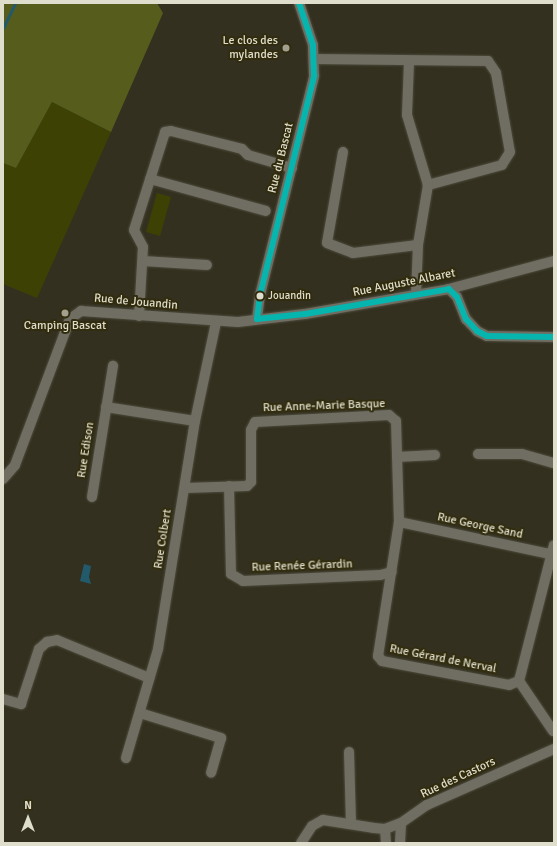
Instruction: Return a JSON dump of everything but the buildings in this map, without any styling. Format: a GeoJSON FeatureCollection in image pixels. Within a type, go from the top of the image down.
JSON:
{"type":"FeatureCollection","features":[{"type":"Feature","properties":{"kind":"street","name":"Rue du Bascat"},"geometry":{"type":"LineString","coordinates":[[257,319],[260,295],[314,76],[315,59],[310,31],[299,3]]}},
{"type":"Feature","properties":{"kind":"street"},"geometry":{"type":"LineString","coordinates":[[315,59],[409,62],[488,61],[496,73],[510,152],[502,166],[428,185]]}},
{"type":"Feature","properties":{"kind":"street"},"geometry":{"type":"LineString","coordinates":[[409,62],[408,115],[428,185],[418,245],[416,294]]}},
{"type":"Feature","properties":{"kind":"street"},"geometry":{"type":"LineString","coordinates":[[139,316],[143,247],[134,230],[162,136],[165,132],[171,131],[242,149],[248,155],[292,168]]}},
{"type":"Feature","properties":{"kind":"street"},"geometry":{"type":"LineString","coordinates":[[343,152],[327,243],[353,254],[418,245]]}},
{"type":"Feature","properties":{"kind":"street"},"geometry":{"type":"LineString","coordinates":[[150,179],[266,211]]}},
{"type":"Feature","properties":{"kind":"street"},"geometry":{"type":"LineString","coordinates":[[143,261],[207,265]]}},
{"type":"Feature","properties":{"kind":"street","name":"Rue Auguste Albaret"},"geometry":{"type":"LineString","coordinates":[[257,319],[305,314],[449,289],[554,261]]}},
{"type":"Feature","properties":{"kind":"street"},"geometry":{"type":"LineString","coordinates":[[449,289],[457,297],[466,319],[477,331],[487,336],[554,337]]}},
{"type":"Feature","properties":{"kind":"street","name":"Rue de Jouandin"},"geometry":{"type":"LineString","coordinates":[[3,479],[15,465],[70,319],[81,311],[216,322],[257,319]]}},
{"type":"Feature","properties":{"kind":"street","name":"Rue Colbert"},"geometry":{"type":"LineString","coordinates":[[126,758],[158,649],[195,421],[216,322]]}},
{"type":"Feature","properties":{"kind":"street","name":"Rue Edison"},"geometry":{"type":"LineString","coordinates":[[92,497],[113,366]]}},
{"type":"Feature","properties":{"kind":"street"},"geometry":{"type":"LineString","coordinates":[[106,407],[195,421]]}},
{"type":"Feature","properties":{"kind":"street","name":"Rue Anne-Marie Basque"},"geometry":{"type":"LineString","coordinates":[[185,488],[247,486],[251,482],[251,430],[255,422],[389,414],[396,421],[400,522]]}},
{"type":"Feature","properties":{"kind":"street"},"geometry":{"type":"LineString","coordinates":[[478,454],[522,454],[554,463]]}},
{"type":"Feature","properties":{"kind":"street"},"geometry":{"type":"LineString","coordinates":[[397,457],[435,456]]}},
{"type":"Feature","properties":{"kind":"street","name":"Rue Renée Gérardin"},"geometry":{"type":"LineString","coordinates":[[229,486],[231,574],[243,581],[380,575],[392,572]]}},
{"type":"Feature","properties":{"kind":"street","name":"Rue George Sand"},"geometry":{"type":"LineString","coordinates":[[400,522],[554,552]]}},
{"type":"Feature","properties":{"kind":"street","name":"Rue Gérard de Nerval"},"geometry":{"type":"LineString","coordinates":[[400,522],[378,656],[382,661],[509,685],[519,681]]}},
{"type":"Feature","properties":{"kind":"street"},"geometry":{"type":"LineString","coordinates":[[553,731],[519,681],[542,588],[554,552]]}},
{"type":"Feature","properties":{"kind":"street"},"geometry":{"type":"LineString","coordinates":[[3,698],[21,704],[39,649],[52,641],[57,640],[149,678]]}},
{"type":"Feature","properties":{"kind":"street"},"geometry":{"type":"LineString","coordinates":[[140,713],[221,738],[212,773]]}},
{"type":"Feature","properties":{"kind":"street","name":"Rue des Castors"},"geometry":{"type":"LineString","coordinates":[[312,826],[323,820],[385,829],[401,823],[427,805],[554,749]]}},
{"type":"Feature","properties":{"kind":"street"},"geometry":{"type":"LineString","coordinates":[[349,752],[351,824]]}},
{"type":"Feature","properties":{"kind":"street"},"geometry":{"type":"LineString","coordinates":[[400,843],[401,823]]}},
{"type":"Feature","properties":{"kind":"street"},"geometry":{"type":"LineString","coordinates":[[301,843],[312,826]]}},
{"type":"Feature","properties":{"kind":"street"},"geometry":{"type":"LineString","coordinates":[[309,843],[312,826]]}},
{"type":"Feature","properties":{"kind":"street"},"geometry":{"type":"LineString","coordinates":[[385,829],[386,843]]}},
{"type":"Feature","properties":{"kind":"green space"},"geometry":{"type":"Polygon","coordinates":[[[3,3],[157,3],[163,13],[111,132],[52,102],[16,168],[3,163],[3,3]]]}},
{"type":"Feature","properties":{"kind":"green space"},"geometry":{"type":"Polygon","coordinates":[[[52,102],[111,132],[37,298],[3,284],[3,163],[16,168],[52,102]]]}},
{"type":"Feature","properties":{"kind":"green space"},"geometry":{"type":"Polygon","coordinates":[[[157,193],[171,197],[160,236],[146,232],[157,193]]]}},
{"type":"Feature","properties":{"kind":"water"},"geometry":{"type":"Polygon","coordinates":[[[84,564],[91,566],[89,577],[91,584],[80,581],[84,564]]]}},
{"type":"Feature","properties":{"kind":"waterway"},"geometry":{"type":"LineString","coordinates":[[3,28],[15,3]]}},
{"type":"Feature","properties":{"kind":"transit line"},"geometry":{"type":"LineString","coordinates":[[257,319],[260,295],[314,76],[313,45],[299,3]]}},
{"type":"Feature","properties":{"kind":"transit line"},"geometry":{"type":"LineString","coordinates":[[449,289],[457,297],[466,319],[477,331],[487,336],[554,337]]}},
{"type":"Feature","properties":{"kind":"transit line"},"geometry":{"type":"LineString","coordinates":[[257,319],[305,314],[449,289]]}},
{"type":"Feature","properties":{"kind":"place","name":"Le clos des mylandes"},"geometry":{"type":"Point","coordinates":[286,48]}},
{"type":"Feature","properties":{"kind":"place","name":"Jouandin"},"geometry":{"type":"Point","coordinates":[260,296]}},
{"type":"Feature","properties":{"kind":"place","name":"Camping Bascat"},"geometry":{"type":"Point","coordinates":[65,313]}}]}
